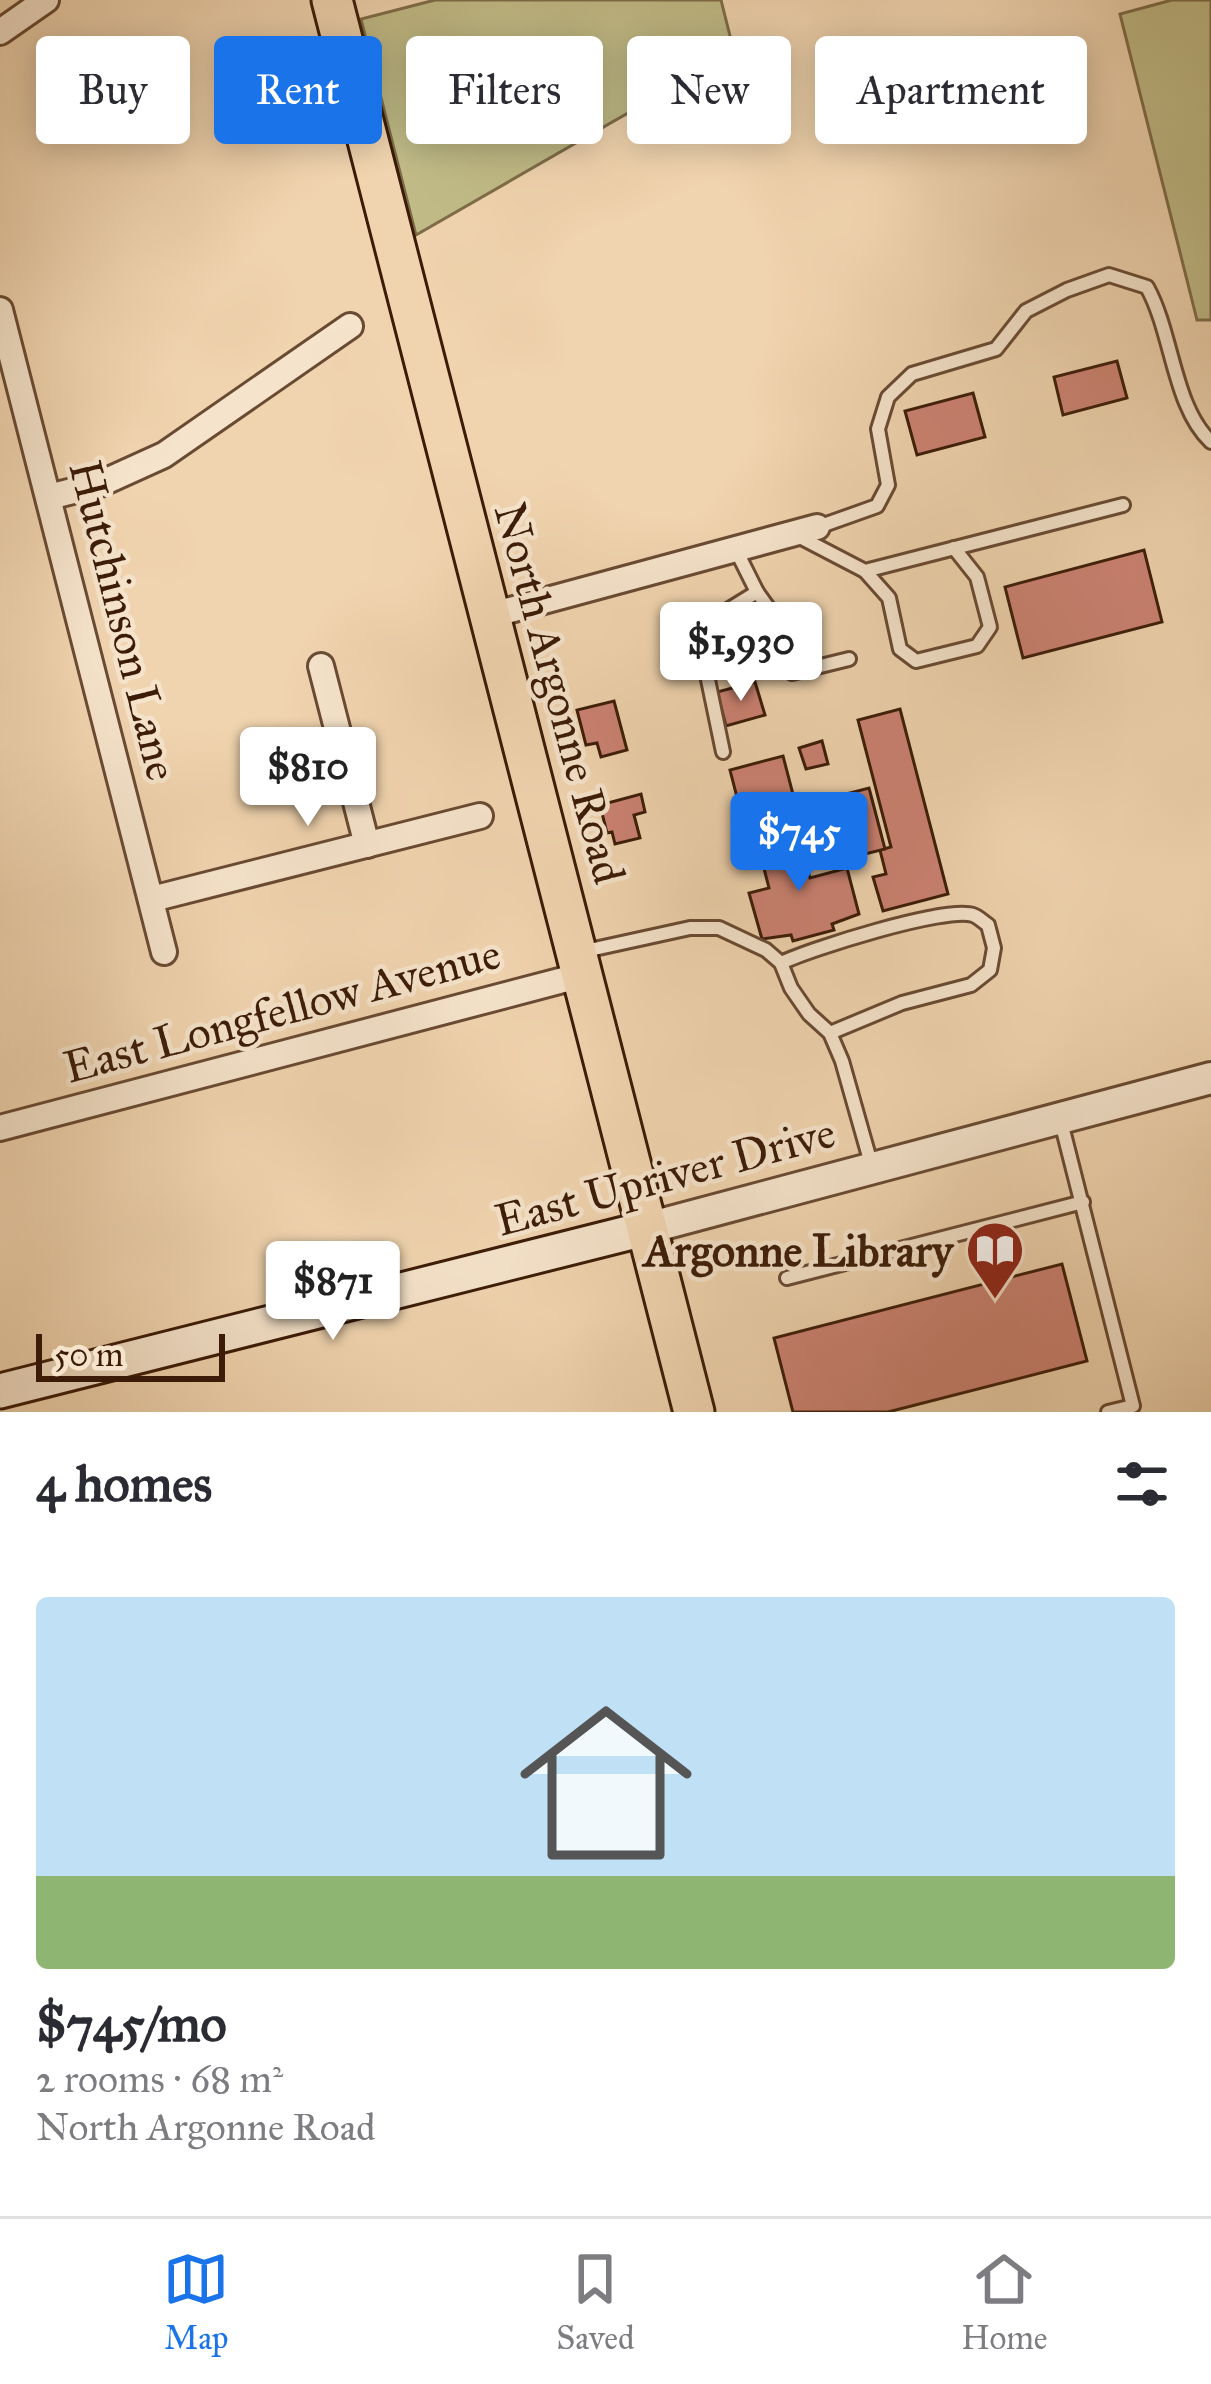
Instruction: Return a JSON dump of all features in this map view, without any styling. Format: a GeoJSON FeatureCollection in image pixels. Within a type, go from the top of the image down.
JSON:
{"type":"FeatureCollection","features":[{"type":"Feature","properties":{"kind":"main road","name":"North Argonne Road"},"geometry":{"type":"LineString","coordinates":[[332,0],[488,616],[583,963],[694,1412]]}},
{"type":"Feature","properties":{"kind":"main road","name":"East Upriver Drive"},"geometry":{"type":"LineString","coordinates":[[0,1391],[648,1228]]}},
{"type":"Feature","properties":{"kind":"street"},"geometry":{"type":"LineString","coordinates":[[0,32],[46,0]]}},
{"type":"Feature","properties":{"kind":"street","name":"Hutchinson Lane"},"geometry":{"type":"LineString","coordinates":[[0,310],[164,952]]}},
{"type":"Feature","properties":{"kind":"street"},"geometry":{"type":"LineString","coordinates":[[49,497],[100,484],[164,455],[350,326]]}},
{"type":"Feature","properties":{"kind":"street"},"geometry":{"type":"LineString","coordinates":[[488,616],[805,531]]}},
{"type":"Feature","properties":{"kind":"street"},"geometry":{"type":"LineString","coordinates":[[321,666],[367,845]]}},
{"type":"Feature","properties":{"kind":"street"},"geometry":{"type":"LineString","coordinates":[[152,899],[480,816]]}},
{"type":"Feature","properties":{"kind":"street","name":"East Longfellow Avenue"},"geometry":{"type":"LineString","coordinates":[[0,1128],[583,963]]}},
{"type":"Feature","properties":{"kind":"street","name":"East Upriver Drive"},"geometry":{"type":"LineString","coordinates":[[648,1228],[1211,1078]]}},
{"type":"Feature","properties":{"kind":"lane"},"geometry":{"type":"LineString","coordinates":[[805,531],[877,506],[888,485],[878,429],[888,397],[912,374],[996,349],[1026,311],[1109,275],[1147,287],[1162,316],[1194,425],[1211,442]]}},
{"type":"Feature","properties":{"kind":"lane"},"geometry":{"type":"LineString","coordinates":[[865,571],[1123,505]]}},
{"type":"Feature","properties":{"kind":"lane"},"geometry":{"type":"LineString","coordinates":[[805,531],[865,571],[889,598],[900,649],[916,661],[977,646],[990,627],[977,577],[954,548]]}},
{"type":"Feature","properties":{"kind":"lane"},"geometry":{"type":"LineString","coordinates":[[735,549],[777,620],[791,674],[849,659]]}},
{"type":"Feature","properties":{"kind":"lane"},"geometry":{"type":"LineString","coordinates":[[723,752],[700,641],[723,614],[757,592]]}},
{"type":"Feature","properties":{"kind":"lane"},"geometry":{"type":"LineString","coordinates":[[781,963],[809,949],[861,934],[954,915],[971,914],[988,925],[994,948],[990,970],[971,985],[902,1003],[830,1034]]}},
{"type":"Feature","properties":{"kind":"lane"},"geometry":{"type":"LineString","coordinates":[[583,963],[690,928],[719,928],[766,950],[781,963],[809,1014],[830,1034],[872,1168]]}},
{"type":"Feature","properties":{"kind":"lane"},"geometry":{"type":"LineString","coordinates":[[1060,1117],[1133,1406],[1108,1412]]}},
{"type":"Feature","properties":{"kind":"lane"},"geometry":{"type":"LineString","coordinates":[[787,1278],[1083,1202]]}},
{"type":"Feature","properties":{"kind":"shaded area"},"geometry":{"type":"Polygon","coordinates":[[[435,0],[721,0],[730,36],[627,36],[627,114],[603,127],[603,36],[406,36],[406,144],[574,144],[416,235],[382,101],[382,36],[365,36],[361,19],[435,0]]]}},
{"type":"Feature","properties":{"kind":"shaded area"},"geometry":{"type":"Polygon","coordinates":[[[1172,0],[1211,0],[1211,320],[1197,320],[1120,14],[1172,0]]]}},
{"type":"Feature","properties":{"kind":"building"},"geometry":{"type":"Polygon","coordinates":[[[1117,361],[1127,398],[1063,415],[1054,377],[1117,361]]]}},
{"type":"Feature","properties":{"kind":"building"},"geometry":{"type":"Polygon","coordinates":[[[973,393],[985,437],[917,455],[905,411],[973,393]]]}},
{"type":"Feature","properties":{"kind":"building"},"geometry":{"type":"Polygon","coordinates":[[[1144,550],[1162,622],[1023,658],[1005,587],[1144,550]]]}},
{"type":"Feature","properties":{"kind":"building"},"geometry":{"type":"Polygon","coordinates":[[[755,682],[765,715],[726,726],[717,692],[755,682]]]}},
{"type":"Feature","properties":{"kind":"building"},"geometry":{"type":"Polygon","coordinates":[[[614,701],[627,750],[601,757],[597,743],[586,745],[577,710],[614,701]]]}},
{"type":"Feature","properties":{"kind":"building"},"geometry":{"type":"Polygon","coordinates":[[[900,709],[948,894],[883,911],[873,877],[886,874],[880,850],[891,847],[858,720],[900,709]]]}},
{"type":"Feature","properties":{"kind":"building"},"geometry":{"type":"Polygon","coordinates":[[[822,741],[828,764],[806,769],[799,748],[822,741]]]}},
{"type":"Feature","properties":{"kind":"building"},"geometry":{"type":"Polygon","coordinates":[[[783,756],[801,825],[774,832],[766,799],[739,805],[730,770],[783,756]]]}},
{"type":"Feature","properties":{"kind":"building"},"geometry":{"type":"Polygon","coordinates":[[[869,788],[885,849],[830,863],[815,802],[869,788]]]}},
{"type":"Feature","properties":{"kind":"building"},"geometry":{"type":"Polygon","coordinates":[[[641,794],[645,812],[634,815],[640,838],[615,844],[600,805],[641,794]]]}},
{"type":"Feature","properties":{"kind":"building"},"geometry":{"type":"Polygon","coordinates":[[[798,834],[810,878],[847,868],[859,914],[832,924],[834,930],[793,941],[791,935],[762,939],[749,893],[769,888],[758,845],[798,834]]]}},
{"type":"Feature","properties":{"kind":"building","name":"Argonne Library"},"geometry":{"type":"Polygon","coordinates":[[[1062,1264],[1087,1361],[888,1412],[793,1412],[774,1338],[1062,1264]]]}},
{"type":"Feature","properties":{"kind":"place","name":"Argonne Library"},"geometry":{"type":"Point","coordinates":[995,1301]}}]}
